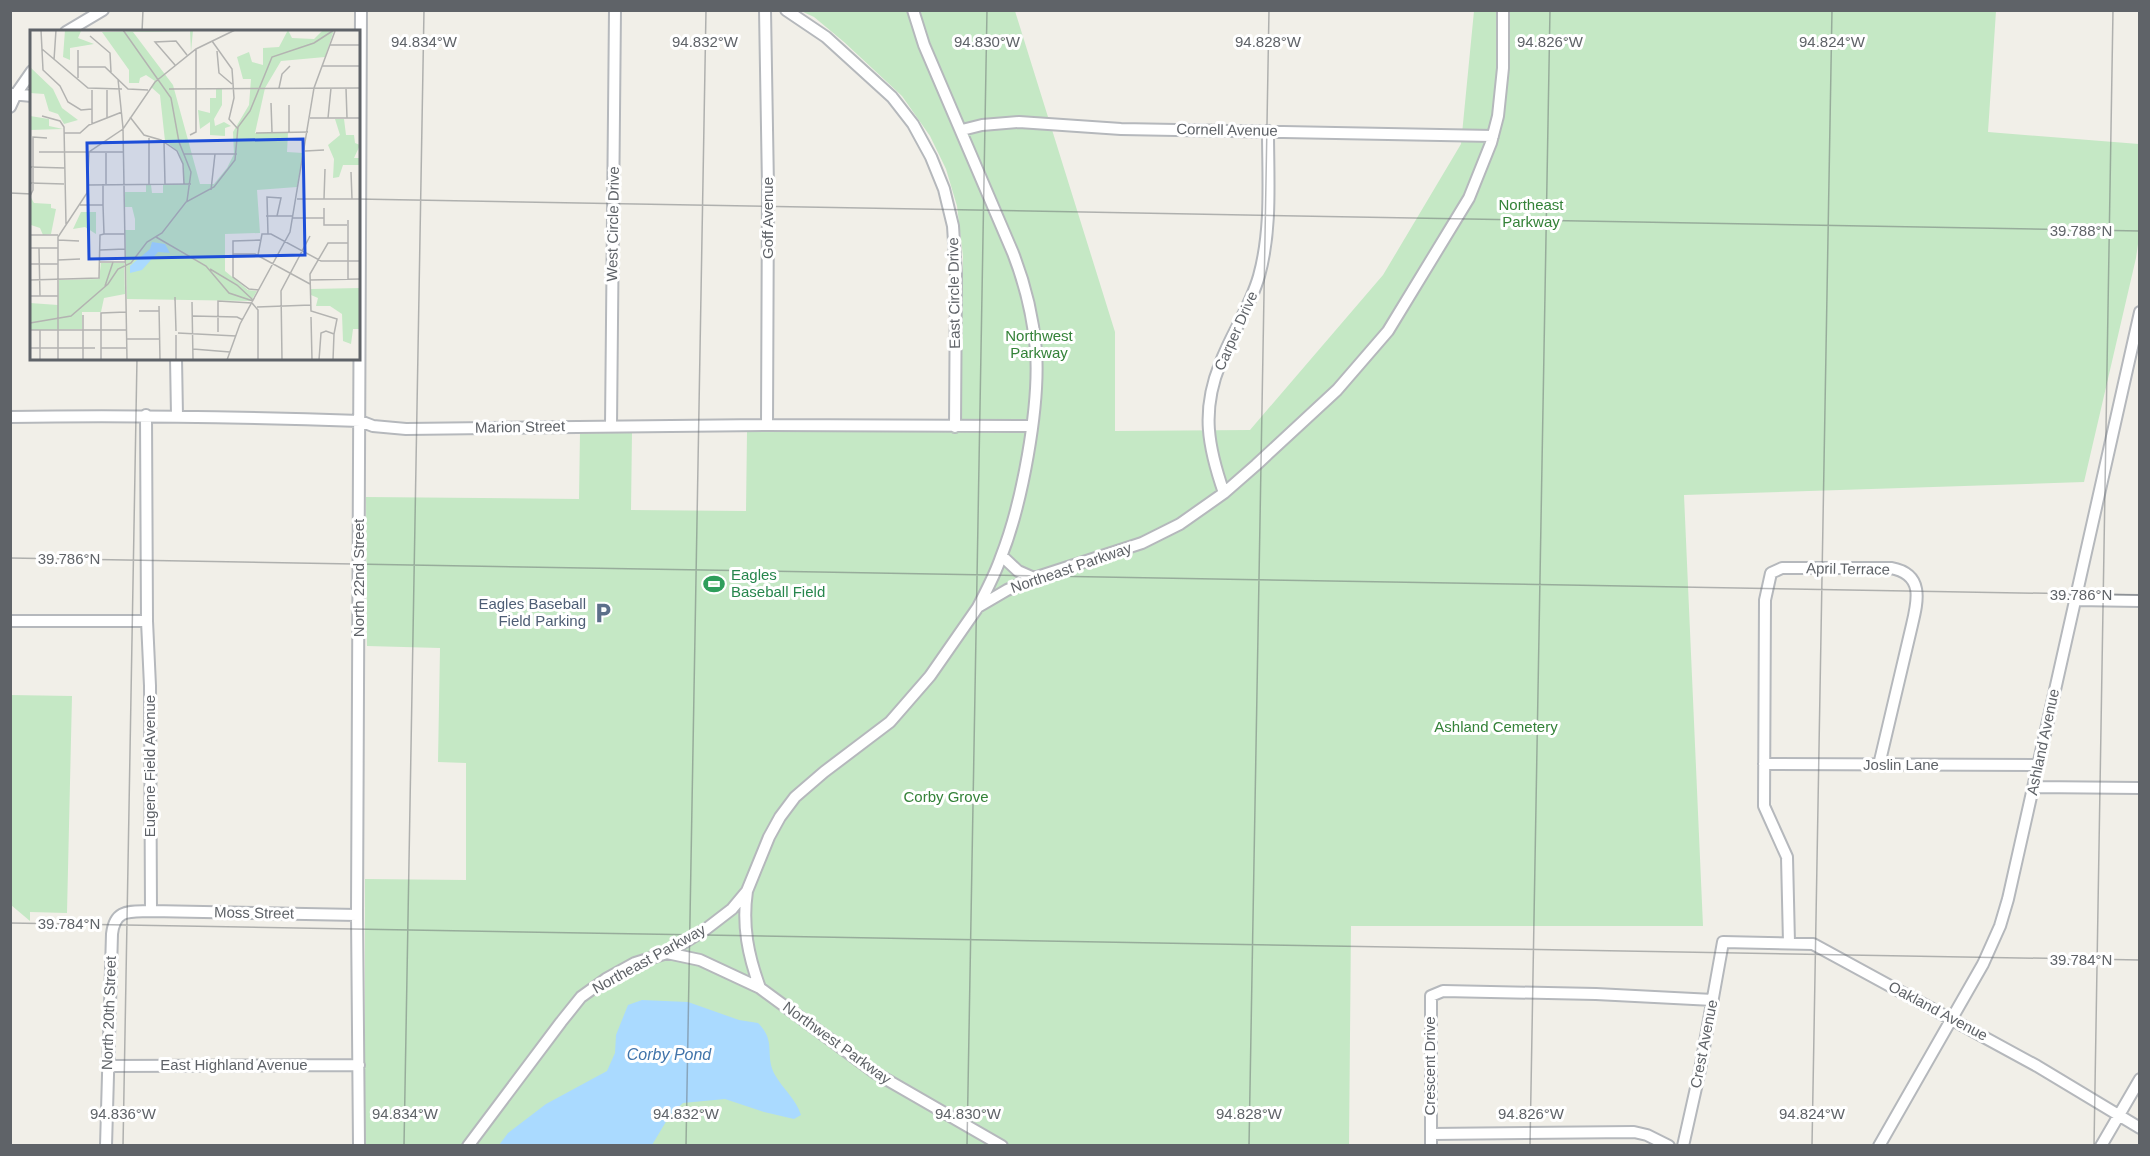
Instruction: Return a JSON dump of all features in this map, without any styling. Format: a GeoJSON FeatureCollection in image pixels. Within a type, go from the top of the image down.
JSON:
{"type":"FeatureCollection","features":[{"type":"Feature","properties":{"kind":"street"},"geometry":{"type":"LineString","coordinates":[[69,30],[103,10]]}},
{"type":"Feature","properties":{"kind":"street","name":"North 22nd Street"},"geometry":{"type":"LineString","coordinates":[[359,1146],[357,915],[361,10]]}},
{"type":"Feature","properties":{"kind":"street","name":"West Circle Drive"},"geometry":{"type":"LineString","coordinates":[[611,426],[615,10]]}},
{"type":"Feature","properties":{"kind":"street"},"geometry":{"type":"LineString","coordinates":[[615,23],[623,10]]}},
{"type":"Feature","properties":{"kind":"street","name":"Goff Avenue"},"geometry":{"type":"LineString","coordinates":[[765,10],[768,187],[767,425]]}},
{"type":"Feature","properties":{"kind":"street","name":"East Circle Drive"},"geometry":{"type":"LineString","coordinates":[[786,10],[826,37],[892,97],[914,124],[944,189],[953,226],[956,274],[955,427]]}},
{"type":"Feature","properties":{"kind":"street"},"geometry":{"type":"LineString","coordinates":[[913,10],[924,45],[962,130],[1025,285],[1036,351],[1032,426],[1017,502],[1002,556],[978,607]]}},
{"type":"Feature","properties":{"kind":"street","name":"Northeast Parkway"},"geometry":{"type":"LineString","coordinates":[[468,1146],[581,998],[606,979],[635,963],[667,953],[706,929],[732,909],[747,891],[769,837],[795,797],[890,722],[930,676],[978,607],[1006,590],[1034,578],[1143,543],[1180,524],[1224,493],[1337,390],[1388,332],[1469,198],[1493,136],[1501,96],[1503,10]]}},
{"type":"Feature","properties":{"kind":"street"},"geometry":{"type":"LineString","coordinates":[[10,107],[13,94],[30,73]]}},
{"type":"Feature","properties":{"kind":"street"},"geometry":{"type":"LineString","coordinates":[[13,94],[30,96]]}},
{"type":"Feature","properties":{"kind":"street","name":"Cornell Avenue"},"geometry":{"type":"LineString","coordinates":[[962,130],[982,125],[1019,122],[1121,129],[1493,136]]}},
{"type":"Feature","properties":{"kind":"street","name":"Carper Drive"},"geometry":{"type":"LineString","coordinates":[[1224,493],[1211,455],[1209,403],[1220,363],[1244,315],[1259,275],[1267,222],[1268,131]]}},
{"type":"Feature","properties":{"kind":"street","name":"Ashland Avenue"},"geometry":{"type":"LineString","coordinates":[[1879,1146],[1953,1019],[1983,964],[2000,926],[2139,312]]}},
{"type":"Feature","properties":{"kind":"street"},"geometry":{"type":"LineString","coordinates":[[176,360],[177,416]]}},
{"type":"Feature","properties":{"kind":"street","name":"Marion Street"},"geometry":{"type":"LineString","coordinates":[[10,417],[146,415],[360,421],[373,426],[406,429],[767,425],[1032,426]]}},
{"type":"Feature","properties":{"kind":"street","name":"Eugene Field Avenue"},"geometry":{"type":"LineString","coordinates":[[146,415],[151,911]]}},
{"type":"Feature","properties":{"kind":"street"},"geometry":{"type":"LineString","coordinates":[[1002,556],[1018,571],[1034,578]]}},
{"type":"Feature","properties":{"kind":"street","name":"April Terrace"},"geometry":{"type":"LineString","coordinates":[[1764,764],[1765,600],[1771,573],[1782,568],[1877,568],[1901,570],[1911,578],[1916,587],[1917,602],[1879,765]]}},
{"type":"Feature","properties":{"kind":"street"},"geometry":{"type":"LineString","coordinates":[[2075,600],[2139,601]]}},
{"type":"Feature","properties":{"kind":"street"},"geometry":{"type":"LineString","coordinates":[[10,621],[147,621]]}},
{"type":"Feature","properties":{"kind":"street"},"geometry":{"type":"LineString","coordinates":[[1764,764],[1764,806],[1787,857],[1789,943]]}},
{"type":"Feature","properties":{"kind":"street","name":"Joslin Lane"},"geometry":{"type":"LineString","coordinates":[[1764,764],[2038,765]]}},
{"type":"Feature","properties":{"kind":"street"},"geometry":{"type":"LineString","coordinates":[[2033,787],[2139,788]]}},
{"type":"Feature","properties":{"kind":"street"},"geometry":{"type":"LineString","coordinates":[[747,891],[745,938],[760,988]]}},
{"type":"Feature","properties":{"kind":"street","name":"Moss Street"},"geometry":{"type":"LineString","coordinates":[[151,911],[357,915]]}},
{"type":"Feature","properties":{"kind":"street","name":"North 20th Street"},"geometry":{"type":"LineString","coordinates":[[106,1146],[113,924],[122,914],[151,911]]}},
{"type":"Feature","properties":{"kind":"street","name":"Oakland Avenue"},"geometry":{"type":"LineString","coordinates":[[1723,942],[1813,944],[2037,1066],[2139,1128]]}},
{"type":"Feature","properties":{"kind":"street","name":"Crest Avenue"},"geometry":{"type":"LineString","coordinates":[[1683,1146],[1723,942]]}},
{"type":"Feature","properties":{"kind":"street","name":"Northwest Parkway"},"geometry":{"type":"LineString","coordinates":[[667,953],[700,960],[760,988],[877,1074],[1002,1146]]}},
{"type":"Feature","properties":{"kind":"street","name":"Crescent Drive"},"geometry":{"type":"LineString","coordinates":[[1431,1146],[1431,996],[1443,992],[1659,996],[1713,1000]]}},
{"type":"Feature","properties":{"kind":"street","name":"East Highland Avenue"},"geometry":{"type":"LineString","coordinates":[[108,1066],[359,1065]]}},
{"type":"Feature","properties":{"kind":"street"},"geometry":{"type":"LineString","coordinates":[[2101,1146],[2139,1079]]}},
{"type":"Feature","properties":{"kind":"street"},"geometry":{"type":"LineString","coordinates":[[1431,1134],[1634,1132],[1647,1135],[1669,1146]]}},
{"type":"Feature","properties":{"kind":"green space"},"geometry":{"type":"Polygon","coordinates":[[[801,11],[1015,11],[1115,332],[1115,431],[1250,430],[1383,275],[1461,144],[1474,11],[1996,11],[1988,132],[2139,144],[2140,230],[2136,258],[2084,482],[1684,495],[1703,926],[1351,926],[1349,1145],[365,1146],[365,879],[466,880],[466,763],[438,762],[440,648],[367,646],[366,497],[579,499],[580,432],[632,432],[631,510],[746,511],[747,432],[960,431],[963,256],[957,206],[946,169],[930,136],[902,96],[844,42],[814,17],[801,11]]]}},
{"type":"Feature","properties":{"kind":"green space"},"geometry":{"type":"Polygon","coordinates":[[[10,695],[72,696],[67,913],[30,912],[30,921],[11,905],[10,695]]]}},
{"type":"Feature","properties":{"kind":"water","name":"Corby Pond"},"geometry":{"type":"Polygon","coordinates":[[[642,1000],[688,1002],[739,1020],[758,1023],[769,1042],[770,1061],[775,1075],[796,1104],[801,1115],[794,1119],[725,1099],[683,1103],[670,1115],[652,1145],[499,1145],[508,1133],[546,1104],[607,1071],[615,1053],[616,1035],[628,1005],[642,1000]]]}},
{"type":"Feature","properties":{"kind":"place","name":"Eagles Baseball Field"},"geometry":{"type":"Point","coordinates":[714,584]}},
{"type":"Feature","properties":{"kind":"place","name":"Eagles Baseball Field Parking"},"geometry":{"type":"Point","coordinates":[603,613]}},
{"type":"Feature","properties":{"kind":"park label","name":"Ashland Cemetery"},"geometry":{"type":"Point","coordinates":[1496,727]}},
{"type":"Feature","properties":{"kind":"park label","name":"Corby Grove"},"geometry":{"type":"Point","coordinates":[946,797]}}]}
